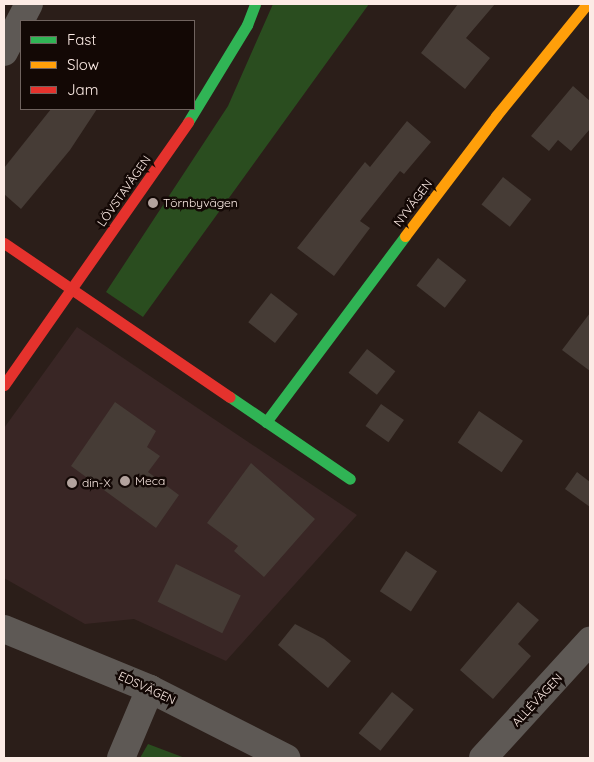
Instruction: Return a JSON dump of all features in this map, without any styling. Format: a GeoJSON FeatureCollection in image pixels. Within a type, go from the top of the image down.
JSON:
{"type":"FeatureCollection","features":[{"type":"Feature","properties":{"kind":"street"},"geometry":{"type":"LineString","coordinates":[[21,20],[29,4]]}},
{"type":"Feature","properties":{"kind":"street","name":"LÖVSTAVÄGEN"},"geometry":{"type":"LineString","coordinates":[[4,385],[72,291],[191,118],[247,25],[255,4]]}},
{"type":"Feature","properties":{"kind":"street","name":"NYVÄGEN"},"geometry":{"type":"LineString","coordinates":[[266,422],[496,116],[587,4]]}},
{"type":"Feature","properties":{"kind":"street"},"geometry":{"type":"LineString","coordinates":[[4,52],[20,21]]}},
{"type":"Feature","properties":{"kind":"street"},"geometry":{"type":"LineString","coordinates":[[4,243],[350,479]]}},
{"type":"Feature","properties":{"kind":"street","name":"EDSVÄGEN"},"geometry":{"type":"LineString","coordinates":[[4,628],[150,689],[286,758]]}},
{"type":"Feature","properties":{"kind":"street","name":"ALLÉVÄGEN"},"geometry":{"type":"LineString","coordinates":[[483,758],[590,641]]}},
{"type":"Feature","properties":{"kind":"street"},"geometry":{"type":"LineString","coordinates":[[121,758],[150,689]]}},
{"type":"Feature","properties":{"kind":"shaded area"},"geometry":{"type":"Polygon","coordinates":[[[77,327],[357,515],[226,661],[134,619],[85,624],[4,578],[4,428],[77,327]]]}},
{"type":"Feature","properties":{"kind":"green space"},"geometry":{"type":"Polygon","coordinates":[[[273,4],[369,4],[143,317],[106,292],[228,106],[273,4]]]}},
{"type":"Feature","properties":{"kind":"green space"},"geometry":{"type":"Polygon","coordinates":[[[148,744],[185,758],[140,758],[148,744]]]}},
{"type":"Feature","properties":{"kind":"building"},"geometry":{"type":"Polygon","coordinates":[[[458,4],[495,4],[466,38],[490,58],[465,89],[421,53],[458,4]]]}},
{"type":"Feature","properties":{"kind":"building"},"geometry":{"type":"Polygon","coordinates":[[[573,86],[590,101],[590,129],[571,151],[558,140],[549,151],[531,136],[573,86]]]}},
{"type":"Feature","properties":{"kind":"building"},"geometry":{"type":"Polygon","coordinates":[[[50,110],[96,110],[70,150],[21,209],[4,194],[4,168],[50,110]]]}},
{"type":"Feature","properties":{"kind":"building"},"geometry":{"type":"Polygon","coordinates":[[[407,121],[431,142],[404,174],[400,171],[360,221],[370,228],[334,276],[297,248],[365,162],[370,167],[407,121]]]}},
{"type":"Feature","properties":{"kind":"building"},"geometry":{"type":"Polygon","coordinates":[[[503,177],[531,199],[510,227],[481,205],[503,177]]]}},
{"type":"Feature","properties":{"kind":"building"},"geometry":{"type":"Polygon","coordinates":[[[438,258],[466,280],[445,308],[416,286],[438,258]]]}},
{"type":"Feature","properties":{"kind":"building"},"geometry":{"type":"Polygon","coordinates":[[[271,293],[298,314],[275,343],[248,322],[271,293]]]}},
{"type":"Feature","properties":{"kind":"building"},"geometry":{"type":"Polygon","coordinates":[[[590,313],[590,371],[562,350],[590,313]]]}},
{"type":"Feature","properties":{"kind":"building"},"geometry":{"type":"Polygon","coordinates":[[[367,349],[395,371],[377,395],[349,373],[367,349]]]}},
{"type":"Feature","properties":{"kind":"building"},"geometry":{"type":"Polygon","coordinates":[[[115,402],[156,431],[147,447],[160,456],[148,472],[179,495],[156,528],[71,466],[115,402]]]}},
{"type":"Feature","properties":{"kind":"building"},"geometry":{"type":"Polygon","coordinates":[[[381,404],[404,420],[388,442],[366,426],[381,404]]]}},
{"type":"Feature","properties":{"kind":"building"},"geometry":{"type":"Polygon","coordinates":[[[479,411],[523,441],[502,472],[458,443],[479,411]]]}},
{"type":"Feature","properties":{"kind":"building"},"geometry":{"type":"Polygon","coordinates":[[[251,463],[315,519],[264,577],[234,551],[238,546],[207,523],[251,463]]]}},
{"type":"Feature","properties":{"kind":"building"},"geometry":{"type":"Polygon","coordinates":[[[577,472],[590,482],[590,507],[565,489],[577,472]]]}},
{"type":"Feature","properties":{"kind":"building"},"geometry":{"type":"Polygon","coordinates":[[[406,551],[437,571],[411,611],[380,591],[406,551]]]}},
{"type":"Feature","properties":{"kind":"building"},"geometry":{"type":"Polygon","coordinates":[[[176,564],[241,596],[222,633],[158,602],[176,564]]]}},
{"type":"Feature","properties":{"kind":"building"},"geometry":{"type":"Polygon","coordinates":[[[518,602],[539,620],[518,644],[531,656],[493,699],[460,670],[518,602]]]}},
{"type":"Feature","properties":{"kind":"building"},"geometry":{"type":"Polygon","coordinates":[[[295,624],[324,639],[351,661],[328,688],[278,645],[295,624]]]}},
{"type":"Feature","properties":{"kind":"building"},"geometry":{"type":"Polygon","coordinates":[[[392,692],[414,710],[380,751],[359,733],[392,692]]]}},
{"type":"Feature","properties":{"kind":"traffic: fast"},"geometry":{"type":"LineString","coordinates":[[188,122],[247,25],[255,4]]}},
{"type":"Feature","properties":{"kind":"traffic: fast"},"geometry":{"type":"LineString","coordinates":[[266,422],[405,236]]}},
{"type":"Feature","properties":{"kind":"traffic: fast"},"geometry":{"type":"LineString","coordinates":[[230,397],[350,479]]}},
{"type":"Feature","properties":{"kind":"traffic: slow"},"geometry":{"type":"LineString","coordinates":[[405,236],[496,116],[587,4]]}},
{"type":"Feature","properties":{"kind":"traffic: jam"},"geometry":{"type":"LineString","coordinates":[[4,385],[188,122]]}},
{"type":"Feature","properties":{"kind":"traffic: jam"},"geometry":{"type":"LineString","coordinates":[[4,243],[230,397]]}},
{"type":"Feature","properties":{"kind":"place","name":"Törnbyvägen"},"geometry":{"type":"Point","coordinates":[153,203]}},
{"type":"Feature","properties":{"kind":"place","name":"Meca"},"geometry":{"type":"Point","coordinates":[125,481]}},
{"type":"Feature","properties":{"kind":"place","name":"din-X"},"geometry":{"type":"Point","coordinates":[72,483]}}]}
